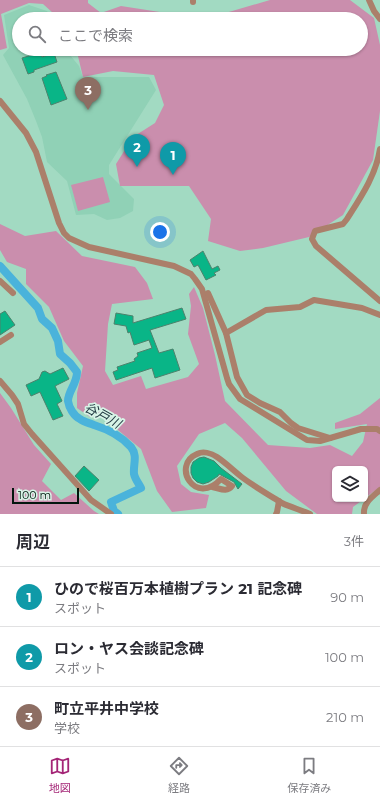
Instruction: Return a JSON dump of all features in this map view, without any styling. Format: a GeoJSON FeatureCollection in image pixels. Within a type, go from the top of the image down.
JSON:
{"type":"FeatureCollection","features":[{"type":"Feature","properties":{"kind":"street"},"geometry":{"type":"LineString","coordinates":[[369,0],[380,19]]}},
{"type":"Feature","properties":{"kind":"street"},"geometry":{"type":"LineString","coordinates":[[0,101],[26,133],[36,152],[59,223],[64,233],[69,238],[89,247],[174,266],[187,272],[196,279],[202,289],[227,378],[235,393],[246,403],[307,440],[320,441],[361,429],[380,430]]}},
{"type":"Feature","properties":{"kind":"street"},"geometry":{"type":"LineString","coordinates":[[380,149],[372,178],[347,219],[343,224],[315,231],[312,239],[316,246],[380,302]]}},
{"type":"Feature","properties":{"kind":"street"},"geometry":{"type":"LineString","coordinates":[[0,281],[13,293]]}},
{"type":"Feature","properties":{"kind":"street"},"geometry":{"type":"LineString","coordinates":[[208,293],[226,333],[237,377],[247,395],[280,412],[298,428],[330,438]]}},
{"type":"Feature","properties":{"kind":"street"},"geometry":{"type":"LineString","coordinates":[[226,333],[266,310],[300,307],[314,300],[362,308],[380,315]]}},
{"type":"Feature","properties":{"kind":"street"},"geometry":{"type":"LineString","coordinates":[[0,342],[11,335]]}},
{"type":"Feature","properties":{"kind":"street"},"geometry":{"type":"LineString","coordinates":[[0,381],[18,404],[24,424],[32,434],[91,500],[111,514]]}},
{"type":"Feature","properties":{"kind":"street"},"geometry":{"type":"LineString","coordinates":[[212,487],[202,489],[192,485],[189,481],[186,476],[186,467],[192,456],[205,452],[216,456],[244,479],[281,502],[310,514]]}},
{"type":"Feature","properties":{"kind":"street"},"geometry":{"type":"LineString","coordinates":[[364,514],[364,508],[368,501],[380,490]]}},
{"type":"Feature","properties":{"kind":"street"},"geometry":{"type":"LineString","coordinates":[[276,514],[281,502]]}},
{"type":"Feature","properties":{"kind":"street"},"geometry":{"type":"LineString","coordinates":[[281,502],[281,514]]}},
{"type":"Feature","properties":{"kind":"shaded area"},"geometry":{"type":"Polygon","coordinates":[[[0,0],[88,0],[88,3],[100,12],[52,12],[43,4],[29,3],[1,14],[7,48],[0,50],[0,0]]]}},
{"type":"Feature","properties":{"kind":"shaded area"},"geometry":{"type":"Polygon","coordinates":[[[270,0],[350,0],[366,12],[229,12],[270,0]]]}},
{"type":"Feature","properties":{"kind":"shaded area"},"geometry":{"type":"Polygon","coordinates":[[[29,5],[48,12],[12,12],[12,56],[71,56],[79,66],[83,77],[149,77],[156,90],[109,165],[109,174],[134,199],[133,211],[120,218],[107,220],[94,214],[76,215],[67,181],[47,162],[42,137],[27,99],[3,55],[9,48],[4,15],[29,5]]]}},
{"type":"Feature","properties":{"kind":"shaded area"},"geometry":{"type":"Polygon","coordinates":[[[121,6],[160,12],[104,12],[121,6]]]}},
{"type":"Feature","properties":{"kind":"shaded area"},"geometry":{"type":"Polygon","coordinates":[[[368,14],[374,18],[380,45],[380,111],[373,160],[343,215],[309,237],[263,248],[240,251],[208,241],[211,219],[189,186],[120,186],[116,164],[133,137],[155,123],[164,105],[154,75],[113,71],[83,77],[78,56],[368,56],[368,14]]]}},
{"type":"Feature","properties":{"kind":"shaded area"},"geometry":{"type":"Polygon","coordinates":[[[103,177],[110,202],[78,211],[71,185],[103,177]]]}},
{"type":"Feature","properties":{"kind":"shaded area"},"geometry":{"type":"Polygon","coordinates":[[[0,224],[25,236],[56,231],[82,256],[135,267],[147,283],[153,299],[112,304],[108,324],[105,371],[113,385],[141,376],[146,389],[188,377],[199,364],[188,334],[191,306],[189,294],[194,287],[203,308],[225,401],[268,445],[310,448],[330,445],[352,456],[363,442],[367,424],[335,429],[335,423],[360,414],[380,398],[380,487],[368,496],[368,466],[332,466],[332,502],[360,502],[353,507],[352,514],[317,514],[286,491],[242,438],[225,423],[199,434],[177,466],[181,484],[191,492],[209,495],[206,508],[172,512],[157,491],[141,449],[101,416],[90,417],[77,408],[77,393],[83,366],[64,341],[49,307],[26,284],[26,269],[7,262],[0,250],[0,224]]]}},
{"type":"Feature","properties":{"kind":"shaded area"},"geometry":{"type":"Polygon","coordinates":[[[0,393],[34,445],[51,464],[42,481],[61,500],[74,493],[99,514],[0,514],[0,393]]]}},
{"type":"Feature","properties":{"kind":"building"},"geometry":{"type":"Polygon","coordinates":[[[29,56],[55,56],[57,62],[34,70],[34,72],[28,74],[22,58],[29,56]]]}},
{"type":"Feature","properties":{"kind":"building"},"geometry":{"type":"Polygon","coordinates":[[[56,72],[67,99],[51,105],[42,78],[56,72]]]}},
{"type":"Feature","properties":{"kind":"building"},"geometry":{"type":"Polygon","coordinates":[[[203,251],[212,269],[218,266],[220,270],[214,273],[216,275],[206,280],[198,265],[194,267],[190,260],[203,251]]]}},
{"type":"Feature","properties":{"kind":"building"},"geometry":{"type":"Polygon","coordinates":[[[182,308],[186,319],[150,330],[159,353],[173,349],[180,370],[155,378],[152,368],[116,380],[113,372],[118,370],[117,367],[135,361],[134,359],[138,356],[137,353],[152,348],[149,340],[134,345],[130,332],[128,333],[126,326],[114,324],[116,313],[133,316],[133,323],[182,308]]]}},
{"type":"Feature","properties":{"kind":"building"},"geometry":{"type":"Polygon","coordinates":[[[5,311],[15,325],[0,335],[0,314],[5,311]]]}},
{"type":"Feature","properties":{"kind":"building"},"geometry":{"type":"Polygon","coordinates":[[[63,368],[69,379],[55,386],[62,401],[57,404],[63,416],[53,420],[40,392],[31,396],[26,385],[39,379],[42,372],[45,371],[50,374],[63,368]]]}},
{"type":"Feature","properties":{"kind":"building"},"geometry":{"type":"Polygon","coordinates":[[[204,457],[214,461],[242,484],[238,489],[234,482],[219,474],[209,482],[203,484],[197,482],[191,473],[191,467],[193,462],[204,457]]]}},
{"type":"Feature","properties":{"kind":"building"},"geometry":{"type":"Polygon","coordinates":[[[84,466],[99,480],[89,491],[75,476],[84,466]]]}},
{"type":"Feature","properties":{"kind":"waterway","name":"谷戸川"},"geometry":{"type":"LineString","coordinates":[[0,266],[38,308],[42,319],[52,328],[58,341],[60,354],[77,372],[76,380],[68,397],[72,412],[83,421],[104,429],[119,437],[133,450],[135,457],[134,474],[141,488],[111,502],[114,511],[118,514]]}},
{"type":"Feature","properties":{"kind":"place","name":"町立平井中学校"},"geometry":{"type":"Point","coordinates":[88,110]}},
{"type":"Feature","properties":{"kind":"place","name":"ロン・ヤス会談記念碑"},"geometry":{"type":"Point","coordinates":[137,167]}},
{"type":"Feature","properties":{"kind":"place","name":"ひので桜百万本植樹プラン 21 記念碑"},"geometry":{"type":"Point","coordinates":[173,175]}}]}
